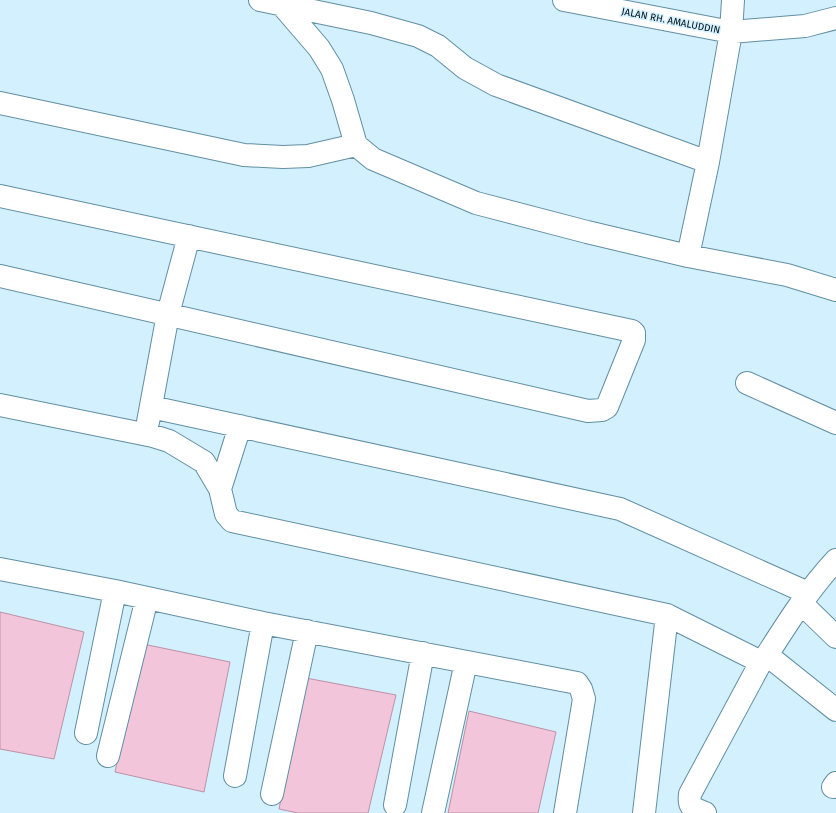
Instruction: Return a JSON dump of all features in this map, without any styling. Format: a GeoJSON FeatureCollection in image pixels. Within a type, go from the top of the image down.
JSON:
{"type":"FeatureCollection","features":[{"type":"Feature","properties":{"kind":"street"},"geometry":{"type":"LineString","coordinates":[[260,0],[371,23],[418,36],[438,46],[465,68],[496,85],[708,162]]}},
{"type":"Feature","properties":{"kind":"street","name":"JALAN RH. AMALUDDIN"},"geometry":{"type":"LineString","coordinates":[[564,0],[731,32],[805,26],[836,18]]}},
{"type":"Feature","properties":{"kind":"street"},"geometry":{"type":"LineString","coordinates":[[688,256],[708,162],[731,32],[733,0]]}},
{"type":"Feature","properties":{"kind":"street"},"geometry":{"type":"LineString","coordinates":[[282,5],[319,48],[332,69],[356,145],[372,159],[476,203],[587,232],[688,256],[787,276],[836,290]]}},
{"type":"Feature","properties":{"kind":"street"},"geometry":{"type":"LineString","coordinates":[[0,103],[244,155],[283,157],[308,156],[356,145]]}},
{"type":"Feature","properties":{"kind":"street"},"geometry":{"type":"LineString","coordinates":[[0,196],[632,331],[634,333],[634,340],[607,407],[602,410],[588,411],[0,276]]}},
{"type":"Feature","properties":{"kind":"street"},"geometry":{"type":"LineString","coordinates":[[146,434],[168,314],[189,236]]}},
{"type":"Feature","properties":{"kind":"street"},"geometry":{"type":"LineString","coordinates":[[747,383],[836,423]]}},
{"type":"Feature","properties":{"kind":"street"},"geometry":{"type":"LineString","coordinates":[[0,405],[146,434],[169,441],[204,462],[220,489],[226,514],[232,521],[238,523],[667,615],[764,659],[836,710]]}},
{"type":"Feature","properties":{"kind":"street"},"geometry":{"type":"LineString","coordinates":[[151,407],[620,509],[805,598],[836,637]]}},
{"type":"Feature","properties":{"kind":"street"},"geometry":{"type":"LineString","coordinates":[[220,489],[240,426]]}},
{"type":"Feature","properties":{"kind":"street"},"geometry":{"type":"LineString","coordinates":[[704,813],[691,806],[689,802],[690,794],[764,659],[805,598],[823,574],[836,560]]}},
{"type":"Feature","properties":{"kind":"street"},"geometry":{"type":"LineString","coordinates":[[0,569],[115,591],[263,623],[577,683],[581,689],[584,699],[565,813]]}},
{"type":"Feature","properties":{"kind":"street"},"geometry":{"type":"LineString","coordinates":[[86,733],[115,591]]}},
{"type":"Feature","properties":{"kind":"street"},"geometry":{"type":"LineString","coordinates":[[108,756],[147,598]]}},
{"type":"Feature","properties":{"kind":"street"},"geometry":{"type":"LineString","coordinates":[[644,813],[667,615]]}},
{"type":"Feature","properties":{"kind":"street"},"geometry":{"type":"LineString","coordinates":[[235,776],[263,623]]}},
{"type":"Feature","properties":{"kind":"street"},"geometry":{"type":"LineString","coordinates":[[272,794],[307,631]]}},
{"type":"Feature","properties":{"kind":"street"},"geometry":{"type":"LineString","coordinates":[[395,805],[423,653]]}},
{"type":"Feature","properties":{"kind":"street"},"geometry":{"type":"LineString","coordinates":[[433,813],[466,662]]}},
{"type":"Feature","properties":{"kind":"building"},"geometry":{"type":"Polygon","coordinates":[[[0,612],[84,632],[54,759],[0,749],[0,612]]]}},
{"type":"Feature","properties":{"kind":"building"},"geometry":{"type":"Polygon","coordinates":[[[143,644],[230,662],[204,792],[115,772],[143,644]]]}},
{"type":"Feature","properties":{"kind":"building"},"geometry":{"type":"Polygon","coordinates":[[[306,678],[396,695],[368,813],[298,813],[279,809],[306,678]]]}},
{"type":"Feature","properties":{"kind":"building"},"geometry":{"type":"Polygon","coordinates":[[[469,711],[556,732],[538,813],[448,813],[469,711]]]}}]}
